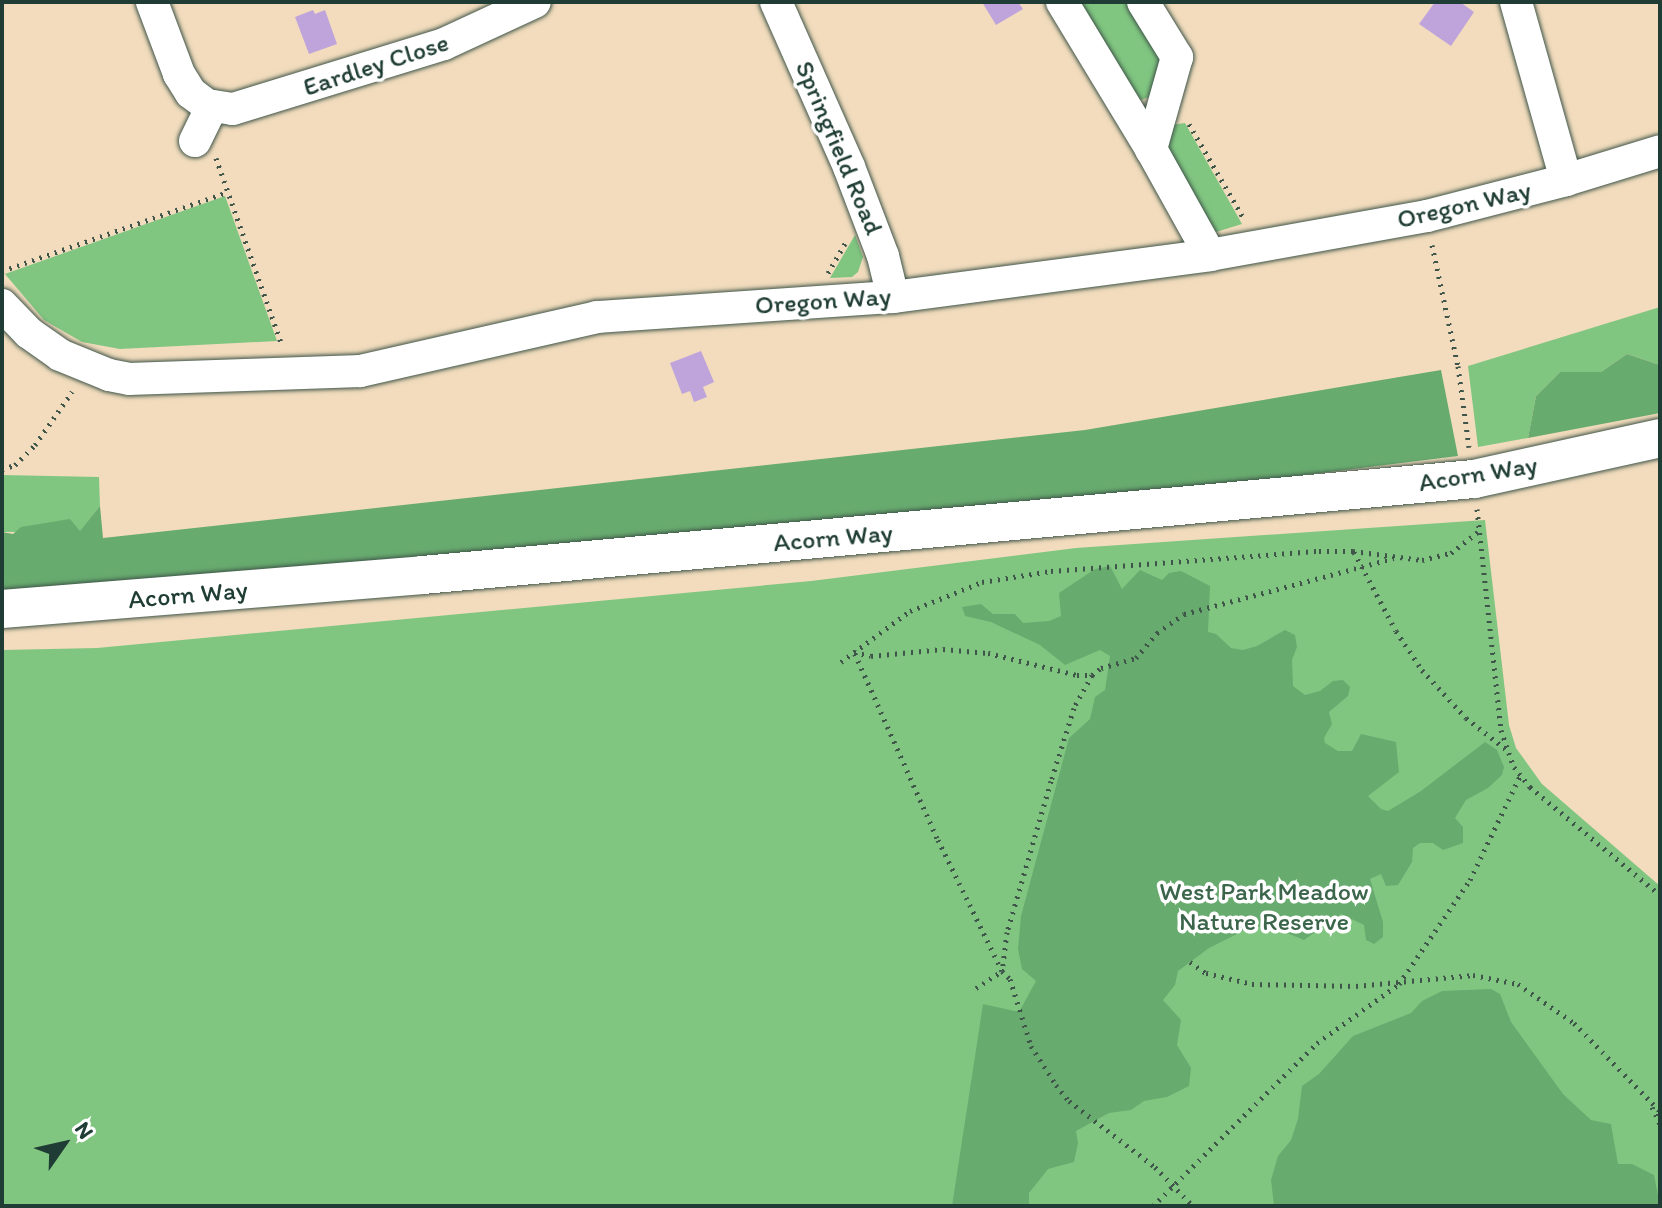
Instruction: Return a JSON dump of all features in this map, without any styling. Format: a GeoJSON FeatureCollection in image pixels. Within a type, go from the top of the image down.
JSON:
{"type":"FeatureCollection","features":[{"type":"Feature","properties":{"kind":"street"},"geometry":{"type":"LineString","coordinates":[[152,2],[184,84],[198,99],[203,123]]}},
{"type":"Feature","properties":{"kind":"street","name":"Eardley Close"},"geometry":{"type":"LineString","coordinates":[[203,123],[444,44],[535,2]]}},
{"type":"Feature","properties":{"kind":"street","name":"Springfield Road"},"geometry":{"type":"LineString","coordinates":[[776,2],[865,208],[893,297]]}},
{"type":"Feature","properties":{"kind":"street"},"geometry":{"type":"LineString","coordinates":[[1062,2],[1151,149],[1210,255]]}},
{"type":"Feature","properties":{"kind":"street"},"geometry":{"type":"LineString","coordinates":[[1143,2],[1177,57],[1151,149]]}},
{"type":"Feature","properties":{"kind":"street"},"geometry":{"type":"LineString","coordinates":[[1516,2],[1566,180]]}},
{"type":"Feature","properties":{"kind":"street","name":"Oregon Way"},"geometry":{"type":"LineString","coordinates":[[2,305],[45,346],[109,375],[152,380],[360,371],[618,314],[893,297],[1210,255],[1427,216],[1566,180],[1660,151]]}},
{"type":"Feature","properties":{"kind":"street","name":"Acorn Way"},"geometry":{"type":"LineString","coordinates":[[2,609],[360,580],[1474,479],[1660,438]]}},
{"type":"Feature","properties":{"kind":"path"},"geometry":{"type":"LineString","coordinates":[[1169,88],[1260,246]]}},
{"type":"Feature","properties":{"kind":"path"},"geometry":{"type":"LineString","coordinates":[[203,123],[292,374]]}},
{"type":"Feature","properties":{"kind":"path"},"geometry":{"type":"LineString","coordinates":[[2,271],[228,192]]}},
{"type":"Feature","properties":{"kind":"path"},"geometry":{"type":"LineString","coordinates":[[811,303],[865,208]]}},
{"type":"Feature","properties":{"kind":"path"},"geometry":{"type":"LineString","coordinates":[[1427,216],[1458,366],[1474,479],[1501,730],[1507,750],[1520,776],[1660,895]]}},
{"type":"Feature","properties":{"kind":"path"},"geometry":{"type":"LineString","coordinates":[[2,469],[15,465],[35,445],[66,402],[86,366]]}},
{"type":"Feature","properties":{"kind":"path"},"geometry":{"type":"LineString","coordinates":[[841,662],[910,611],[982,582],[1051,571],[1225,556],[1353,551],[1394,558],[1439,557],[1451,553],[1480,530]]}},
{"type":"Feature","properties":{"kind":"path"},"geometry":{"type":"LineString","coordinates":[[1353,551],[1396,631],[1422,670],[1466,718],[1507,750]]}},
{"type":"Feature","properties":{"kind":"path"},"geometry":{"type":"LineString","coordinates":[[976,988],[1002,971],[1007,932],[1051,781],[1074,708],[1092,675],[1101,668],[1136,658],[1157,633],[1184,614],[1394,558]]}},
{"type":"Feature","properties":{"kind":"path"},"geometry":{"type":"LineString","coordinates":[[854,652],[871,656],[943,649],[988,653],[1077,675],[1092,675]]}},
{"type":"Feature","properties":{"kind":"path"},"geometry":{"type":"LineString","coordinates":[[854,652],[937,838],[1002,971],[1010,979],[1031,1046],[1069,1101],[1155,1167],[1170,1186],[1193,1206]]}},
{"type":"Feature","properties":{"kind":"path"},"geometry":{"type":"LineString","coordinates":[[1153,1206],[1317,1043],[1399,984],[1470,880],[1520,776]]}},
{"type":"Feature","properties":{"kind":"path"},"geometry":{"type":"LineString","coordinates":[[1190,962],[1206,973],[1252,984],[1399,984],[1473,975],[1518,984],[1574,1023],[1660,1111]]}},
{"type":"Feature","properties":{"kind":"path"},"geometry":{"type":"LineString","coordinates":[[1649,1101],[1660,1124]]}},
{"type":"Feature","properties":{"kind":"green space"},"geometry":{"type":"Polygon","coordinates":[[[1078,2],[1133,2],[1164,56],[1149,97],[1141,100],[1132,93],[1078,2]]]}},
{"type":"Feature","properties":{"kind":"green space"},"geometry":{"type":"Polygon","coordinates":[[[1185,123],[1242,224],[1216,232],[1188,191],[1168,152],[1171,125],[1185,123]]]}},
{"type":"Feature","properties":{"kind":"green space"},"geometry":{"type":"Polygon","coordinates":[[[225,196],[277,341],[120,349],[82,342],[44,320],[5,274],[225,196]]]}},
{"type":"Feature","properties":{"kind":"green space"},"geometry":{"type":"Polygon","coordinates":[[[855,235],[863,257],[858,272],[852,277],[830,278],[855,235]]]}},
{"type":"Feature","properties":{"kind":"green space"},"geometry":{"type":"Polygon","coordinates":[[[1660,307],[1660,365],[1627,354],[1601,372],[1560,372],[1536,396],[1528,438],[1478,447],[1468,366],[1660,307]]]}},
{"type":"Feature","properties":{"kind":"green space"},"geometry":{"type":"Polygon","coordinates":[[[1627,354],[1660,365],[1660,413],[1528,438],[1536,396],[1560,372],[1601,372],[1627,354]]]}},
{"type":"Feature","properties":{"kind":"green space"},"geometry":{"type":"Polygon","coordinates":[[[1441,370],[1458,456],[1239,483],[326,565],[2,590],[2,532],[13,534],[21,527],[70,519],[80,531],[100,506],[103,538],[1085,430],[1441,370]]]}},
{"type":"Feature","properties":{"kind":"green space"},"geometry":{"type":"Polygon","coordinates":[[[2,475],[99,477],[100,506],[80,532],[2,532],[2,475]]]}},
{"type":"Feature","properties":{"kind":"green space","name":"West Park Meadow Nature Reserve"},"geometry":{"type":"Polygon","coordinates":[[[1485,520],[1509,725],[1516,748],[1542,784],[1660,886],[1660,1206],[2,1206],[2,650],[97,648],[811,581],[1076,548],[1485,520]]]}},
{"type":"Feature","properties":{"kind":"green space","name":"West Park Meadow Nature Reserve"},"geometry":{"type":"Polygon","coordinates":[[[1110,566],[1122,589],[1140,570],[1162,580],[1169,573],[1181,571],[1210,586],[1208,632],[1216,634],[1231,648],[1243,650],[1257,646],[1285,630],[1295,635],[1297,647],[1292,660],[1293,686],[1305,695],[1320,691],[1333,681],[1343,680],[1350,687],[1348,696],[1329,712],[1332,724],[1324,738],[1325,743],[1338,751],[1352,751],[1361,734],[1396,742],[1399,772],[1368,796],[1381,809],[1388,811],[1421,791],[1485,742],[1497,750],[1504,767],[1502,775],[1488,788],[1466,800],[1455,818],[1463,827],[1463,843],[1443,850],[1433,843],[1420,843],[1413,848],[1412,862],[1398,885],[1386,886],[1381,874],[1370,879],[1383,922],[1383,937],[1374,944],[1366,940],[1364,925],[1341,914],[1304,940],[1275,928],[1253,926],[1209,948],[1178,971],[1175,985],[1163,1000],[1181,1020],[1177,1045],[1191,1068],[1189,1086],[1167,1097],[1144,1101],[1131,1110],[1109,1113],[1076,1131],[1078,1143],[1074,1162],[1048,1169],[1029,1193],[1029,1206],[952,1206],[983,1004],[1019,1012],[1036,981],[1022,969],[1018,949],[1021,916],[1069,738],[1090,719],[1095,697],[1105,690],[1110,656],[1100,650],[1065,665],[1040,645],[991,622],[965,616],[962,607],[981,604],[993,614],[1015,614],[1023,623],[1049,621],[1061,616],[1059,593],[1095,569],[1110,566]]]}},
{"type":"Feature","properties":{"kind":"green space"},"geometry":{"type":"Polygon","coordinates":[[[1491,989],[1500,994],[1511,1022],[1563,1094],[1591,1120],[1611,1124],[1618,1164],[1632,1164],[1654,1175],[1660,1206],[1274,1206],[1271,1180],[1278,1156],[1291,1140],[1298,1119],[1302,1086],[1319,1074],[1353,1036],[1411,1013],[1422,1001],[1442,991],[1491,989]]]}},
{"type":"Feature","properties":{"kind":"building"},"geometry":{"type":"Polygon","coordinates":[[[982,2],[1018,2],[1023,9],[996,25],[982,2]]]}},
{"type":"Feature","properties":{"kind":"building"},"geometry":{"type":"Polygon","coordinates":[[[1435,2],[1460,2],[1474,12],[1451,46],[1419,24],[1435,2]]]}},
{"type":"Feature","properties":{"kind":"building"},"geometry":{"type":"Polygon","coordinates":[[[313,10],[315,14],[325,10],[337,44],[309,54],[295,17],[313,10]]]}},
{"type":"Feature","properties":{"kind":"building"},"geometry":{"type":"Polygon","coordinates":[[[701,351],[714,382],[703,387],[707,397],[694,402],[690,391],[682,394],[670,363],[701,351]]]}}]}
